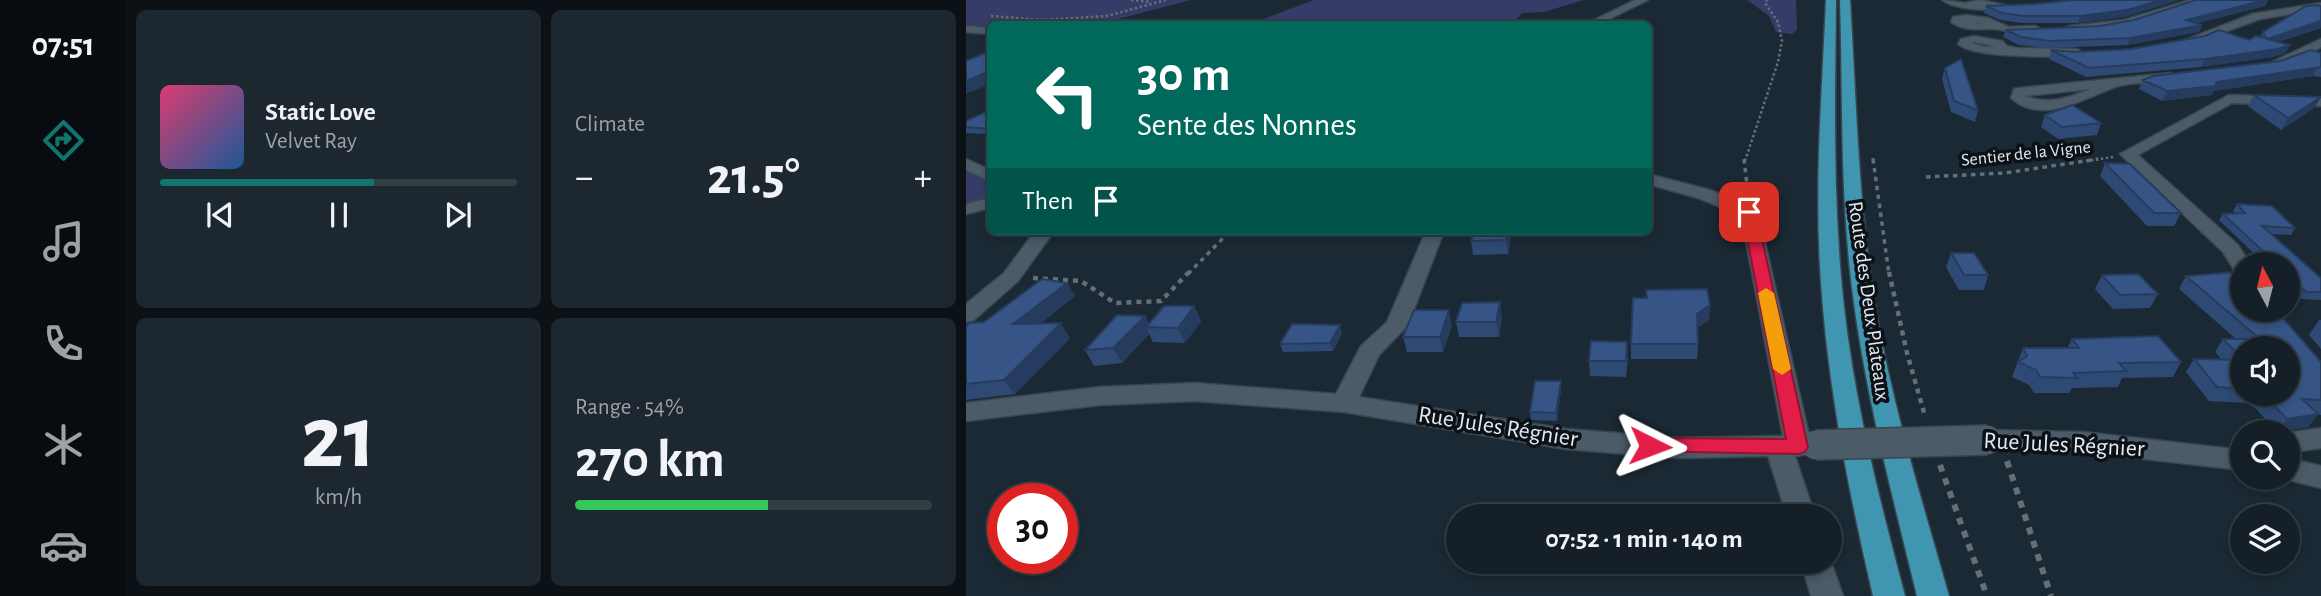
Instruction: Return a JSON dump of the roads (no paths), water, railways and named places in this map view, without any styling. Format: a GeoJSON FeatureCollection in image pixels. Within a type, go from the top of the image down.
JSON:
{"type":"FeatureCollection","features":[{"type":"Feature","properties":{"kind":"main road","name":"Route des Deux Plateaux"},"geometry":{"type":"LineString","coordinates":[[1831,0],[1827,179],[1831,278],[1846,396],[1870,523],[1889,596]]}},
{"type":"Feature","properties":{"kind":"main road","name":"Route des Deux Plateaux"},"geometry":{"type":"LineString","coordinates":[[1845,0],[1854,202],[1862,287],[1885,411],[1933,596]]}},
{"type":"Feature","properties":{"kind":"street"},"geometry":{"type":"LineString","coordinates":[[1598,21],[1643,0]]}},
{"type":"Feature","properties":{"kind":"street"},"geometry":{"type":"LineString","coordinates":[[1947,0],[1958,6],[1977,3],[2032,7]]}},
{"type":"Feature","properties":{"kind":"street"},"geometry":{"type":"LineString","coordinates":[[2058,29],[2125,23],[2200,0]]}},
{"type":"Feature","properties":{"kind":"street"},"geometry":{"type":"LineString","coordinates":[[2175,43],[2199,40],[2233,23],[2294,7],[2321,6]]}},
{"type":"Feature","properties":{"kind":"street"},"geometry":{"type":"LineString","coordinates":[[1992,25],[2008,30],[2046,29]]}},
{"type":"Feature","properties":{"kind":"street"},"geometry":{"type":"LineString","coordinates":[[966,29],[987,31]]}},
{"type":"Feature","properties":{"kind":"street"},"geometry":{"type":"LineString","coordinates":[[2263,65],[2295,57],[2321,42]]}},
{"type":"Feature","properties":{"kind":"street"},"geometry":{"type":"LineString","coordinates":[[2003,49],[2017,52],[2090,52]]}},
{"type":"Feature","properties":{"kind":"street"},"geometry":{"type":"LineString","coordinates":[[2115,82],[2089,95],[2053,106],[2031,104],[2018,98],[2019,92],[2115,82],[2189,75]]}},
{"type":"Feature","properties":{"kind":"street"},"geometry":{"type":"LineString","coordinates":[[2233,252],[2128,154],[2229,99],[2321,102]]}},
{"type":"Feature","properties":{"kind":"street"},"geometry":{"type":"LineString","coordinates":[[966,164],[987,174]]}},
{"type":"Feature","properties":{"kind":"street"},"geometry":{"type":"LineString","coordinates":[[1652,180],[1704,194],[1749,212],[1798,446],[1800,504]]}},
{"type":"Feature","properties":{"kind":"street"},"geometry":{"type":"LineString","coordinates":[[966,209],[987,204]]}},
{"type":"Feature","properties":{"kind":"street"},"geometry":{"type":"LineString","coordinates":[[966,315],[1011,277],[1042,235]]}},
{"type":"Feature","properties":{"kind":"street"},"geometry":{"type":"LineString","coordinates":[[1344,403],[1369,351],[1397,325],[1433,235]]}},
{"type":"Feature","properties":{"kind":"street","name":"Rue Jules Régnier"},"geometry":{"type":"LineString","coordinates":[[966,412],[1100,396],[1195,392],[1344,403],[1566,439],[1678,447],[1994,440],[2082,442],[2230,459]]}},
{"type":"Feature","properties":{"kind":"street"},"geometry":{"type":"LineString","coordinates":[[2300,441],[2321,438]]}},
{"type":"Feature","properties":{"kind":"street"},"geometry":{"type":"LineString","coordinates":[[2300,472],[2321,477]]}},
{"type":"Feature","properties":{"kind":"street"},"geometry":{"type":"LineString","coordinates":[[1820,574],[1827,596]]}}]}
